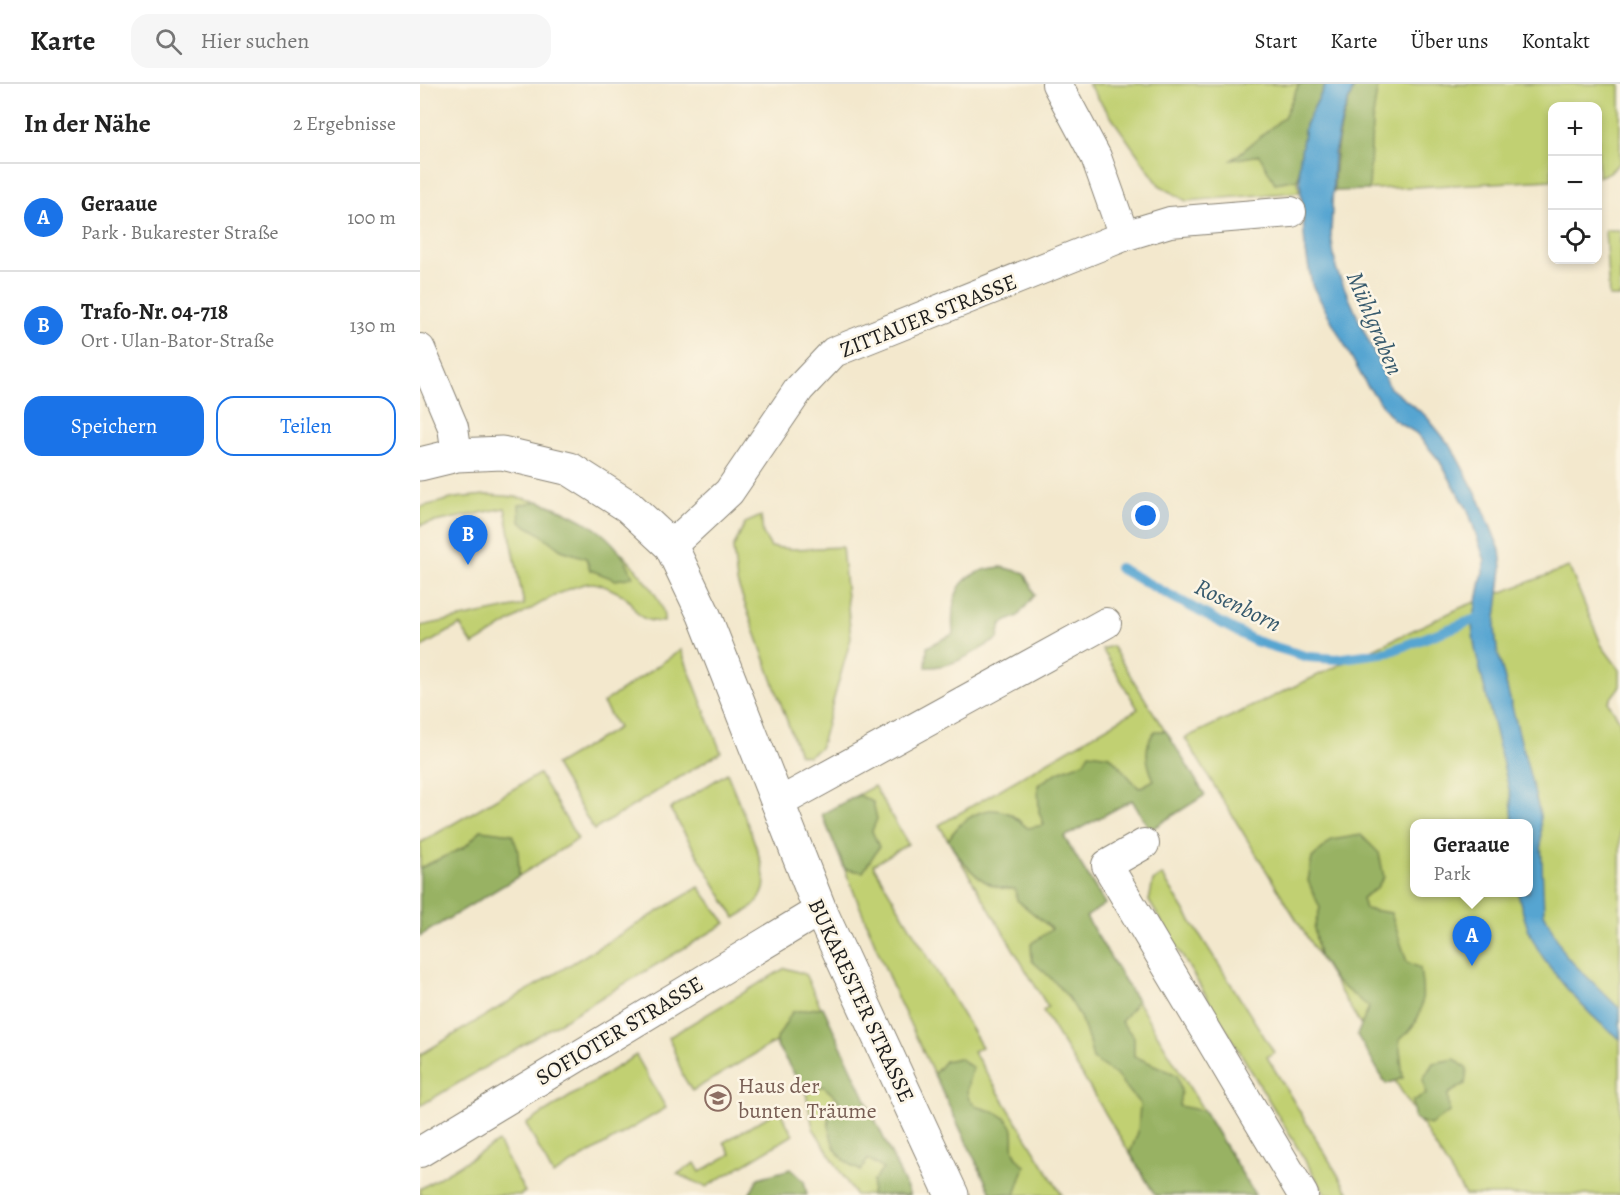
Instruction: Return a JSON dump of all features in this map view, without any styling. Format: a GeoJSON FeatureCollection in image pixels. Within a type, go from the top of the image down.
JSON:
{"type":"FeatureCollection","features":[{"type":"Feature","properties":{"kind":"street"},"geometry":{"type":"LineString","coordinates":[[1058,84],[1096,157],[1124,236]]}},
{"type":"Feature","properties":{"kind":"street","name":"ZITTAUER STRASSE"},"geometry":{"type":"LineString","coordinates":[[671,546],[729,492],[799,389],[834,352],[1124,236],[1170,222],[1291,212]]}},
{"type":"Feature","properties":{"kind":"street"},"geometry":{"type":"LineString","coordinates":[[420,349],[453,427],[457,455]]}},
{"type":"Feature","properties":{"kind":"street"},"geometry":{"type":"LineString","coordinates":[[420,464],[457,455],[502,453],[570,469],[628,506],[671,546]]}},
{"type":"Feature","properties":{"kind":"street","name":"BUKARESTER STRASSE"},"geometry":{"type":"LineString","coordinates":[[671,546],[704,615],[820,910],[952,1195]]}},
{"type":"Feature","properties":{"kind":"street"},"geometry":{"type":"LineString","coordinates":[[777,804],[1106,623]]}},
{"type":"Feature","properties":{"kind":"street"},"geometry":{"type":"LineString","coordinates":[[1144,844],[1107,865],[1303,1195]]}},
{"type":"Feature","properties":{"kind":"street","name":"SOFIOTER STRASSE"},"geometry":{"type":"LineString","coordinates":[[420,1152],[820,910]]}},
{"type":"Feature","properties":{"kind":"green space"},"geometry":{"type":"Polygon","coordinates":[[[1088,84],[1299,84],[1285,117],[1233,159],[1260,155],[1275,183],[1298,179],[1299,192],[1186,201],[1159,185],[1088,84]]]}},
{"type":"Feature","properties":{"kind":"green space"},"geometry":{"type":"Polygon","coordinates":[[[1299,84],[1326,84],[1305,125],[1298,179],[1275,183],[1259,155],[1232,160],[1284,117],[1299,84]]]}},
{"type":"Feature","properties":{"kind":"green space"},"geometry":{"type":"Polygon","coordinates":[[[1355,84],[1620,84],[1620,162],[1610,172],[1602,175],[1602,102],[1548,102],[1548,180],[1334,191],[1355,84]]]}},
{"type":"Feature","properties":{"kind":"green space"},"geometry":{"type":"Polygon","coordinates":[[[1355,84],[1378,84],[1372,123],[1369,190],[1334,191],[1339,136],[1355,84]]]}},
{"type":"Feature","properties":{"kind":"green space"},"geometry":{"type":"Polygon","coordinates":[[[1605,230],[1620,230],[1620,297],[1609,297],[1605,230]]]}},
{"type":"Feature","properties":{"kind":"green space"},"geometry":{"type":"Polygon","coordinates":[[[486,495],[533,500],[573,515],[591,526],[624,556],[649,585],[660,603],[664,622],[639,616],[630,602],[621,594],[602,585],[591,583],[548,599],[473,645],[460,625],[420,648],[420,626],[524,605],[505,508],[420,525],[420,507],[455,498],[486,495]]]}},
{"type":"Feature","properties":{"kind":"green space"},"geometry":{"type":"Polygon","coordinates":[[[538,501],[569,513],[596,528],[617,549],[633,577],[616,580],[590,570],[586,558],[561,550],[520,522],[519,505],[538,501]]]}},
{"type":"Feature","properties":{"kind":"green space"},"geometry":{"type":"Polygon","coordinates":[[[761,516],[763,534],[771,547],[793,549],[842,547],[851,638],[820,748],[808,756],[799,754],[737,582],[733,548],[745,523],[761,516]]]}},
{"type":"Feature","properties":{"kind":"green space"},"geometry":{"type":"Polygon","coordinates":[[[1001,567],[1025,573],[1035,595],[1018,616],[1001,624],[998,639],[955,662],[926,667],[927,647],[953,634],[953,608],[959,587],[975,574],[986,569],[1001,567]]]}},
{"type":"Feature","properties":{"kind":"green space"},"geometry":{"type":"Polygon","coordinates":[[[1569,567],[1602,646],[1620,670],[1620,686],[1608,702],[1620,721],[1620,1195],[1465,1195],[1185,738],[1462,607],[1569,567]]]}},
{"type":"Feature","properties":{"kind":"green space"},"geometry":{"type":"Polygon","coordinates":[[[1112,646],[1205,795],[1150,830],[1132,800],[1064,837],[1105,904],[1086,917],[1255,1195],[1155,1195],[1043,1011],[1048,1007],[939,825],[1138,709],[1102,649],[1112,646]]]}},
{"type":"Feature","properties":{"kind":"green space"},"geometry":{"type":"Polygon","coordinates":[[[681,650],[721,752],[594,830],[555,765],[618,728],[603,703],[681,650]]]}},
{"type":"Feature","properties":{"kind":"green space"},"geometry":{"type":"Polygon","coordinates":[[[1155,731],[1166,731],[1205,795],[1150,830],[1132,800],[1064,837],[1105,904],[1086,917],[1137,1001],[1121,1022],[1134,1037],[1134,1056],[1177,1075],[1181,1091],[1179,1106],[1204,1111],[1255,1195],[1155,1195],[1130,1153],[1138,1132],[1140,1104],[1116,1075],[1093,1059],[1079,1015],[1055,982],[1032,961],[1031,944],[1052,929],[1017,900],[1015,889],[994,886],[976,875],[960,858],[948,840],[966,820],[990,810],[1008,813],[1028,828],[1044,825],[1039,812],[1038,785],[1058,772],[1084,762],[1089,753],[1110,756],[1139,788],[1154,780],[1149,768],[1147,748],[1155,731]]]}},
{"type":"Feature","properties":{"kind":"green space"},"geometry":{"type":"Polygon","coordinates":[[[727,773],[757,850],[764,880],[762,895],[756,903],[735,918],[670,809],[727,773]]]}},
{"type":"Feature","properties":{"kind":"green space"},"geometry":{"type":"Polygon","coordinates":[[[539,774],[578,839],[519,876],[518,850],[481,830],[465,847],[420,868],[420,843],[539,774]]]}},
{"type":"Feature","properties":{"kind":"green space"},"geometry":{"type":"Polygon","coordinates":[[[874,786],[908,844],[873,865],[982,1047],[973,1051],[1062,1195],[992,1195],[896,995],[822,814],[874,786]]]}},
{"type":"Feature","properties":{"kind":"green space"},"geometry":{"type":"Polygon","coordinates":[[[859,795],[873,802],[877,819],[872,831],[879,847],[863,872],[845,869],[822,814],[859,795]]]}},
{"type":"Feature","properties":{"kind":"green space"},"geometry":{"type":"Polygon","coordinates":[[[481,830],[512,834],[518,850],[519,876],[420,936],[420,868],[465,847],[481,830]]]}},
{"type":"Feature","properties":{"kind":"green space"},"geometry":{"type":"Polygon","coordinates":[[[1361,835],[1379,853],[1384,877],[1376,889],[1362,898],[1365,909],[1391,913],[1407,962],[1420,968],[1422,980],[1422,1000],[1418,1016],[1408,1033],[1399,1041],[1403,1078],[1386,1084],[1357,1035],[1369,1007],[1335,981],[1319,956],[1314,928],[1320,908],[1308,881],[1312,858],[1332,840],[1361,835]]]}},
{"type":"Feature","properties":{"kind":"green space"},"geometry":{"type":"Polygon","coordinates":[[[1162,875],[1274,1052],[1267,1057],[1350,1195],[1326,1195],[1149,901],[1153,881],[1162,875]]]}},
{"type":"Feature","properties":{"kind":"green space"},"geometry":{"type":"Polygon","coordinates":[[[699,887],[726,923],[420,1106],[420,1055],[699,887]]]}},
{"type":"Feature","properties":{"kind":"green space"},"geometry":{"type":"Polygon","coordinates":[[[785,968],[805,974],[910,1195],[855,1195],[813,1128],[806,1093],[775,1042],[692,1091],[683,1076],[669,1037],[785,968]]]}},
{"type":"Feature","properties":{"kind":"green space"},"geometry":{"type":"Polygon","coordinates":[[[823,1007],[910,1195],[871,1195],[873,1181],[883,1169],[868,1159],[861,1171],[839,1154],[832,1140],[828,1113],[839,1100],[823,1086],[806,1093],[775,1042],[792,1012],[823,1007]]]}},
{"type":"Feature","properties":{"kind":"green space"},"geometry":{"type":"Polygon","coordinates":[[[636,1055],[666,1108],[553,1175],[526,1124],[636,1055]]]}},
{"type":"Feature","properties":{"kind":"green space"},"geometry":{"type":"Polygon","coordinates":[[[959,1058],[973,1068],[968,1085],[968,1096],[972,1103],[997,1113],[1005,1118],[1012,1127],[1015,1153],[1025,1166],[1015,1195],[991,1193],[934,1074],[945,1061],[959,1058]]]}},
{"type":"Feature","properties":{"kind":"green space"},"geometry":{"type":"Polygon","coordinates":[[[1455,1059],[1467,1069],[1465,1084],[1448,1094],[1449,1112],[1430,1125],[1414,1119],[1413,1101],[1426,1094],[1423,1079],[1433,1063],[1455,1059]]]}},
{"type":"Feature","properties":{"kind":"green space"},"geometry":{"type":"Polygon","coordinates":[[[779,1110],[793,1135],[706,1187],[677,1174],[695,1163],[700,1172],[731,1154],[724,1142],[779,1110]]]}},
{"type":"Feature","properties":{"kind":"green space"},"geometry":{"type":"Polygon","coordinates":[[[498,1142],[525,1192],[520,1195],[420,1195],[420,1189],[498,1142]]]}},
{"type":"Feature","properties":{"kind":"green space"},"geometry":{"type":"Polygon","coordinates":[[[791,1169],[804,1181],[807,1195],[749,1195],[758,1178],[791,1169]]]}},
{"type":"Feature","properties":{"kind":"water"},"geometry":{"type":"Polygon","coordinates":[[[1326,84],[1355,84],[1343,115],[1334,154],[1331,235],[1336,269],[1390,388],[1426,416],[1452,448],[1480,501],[1500,550],[1502,568],[1495,627],[1497,649],[1540,814],[1544,913],[1565,955],[1620,1009],[1620,1039],[1595,1018],[1556,976],[1536,946],[1528,928],[1519,897],[1533,897],[1533,819],[1513,819],[1511,797],[1475,649],[1472,626],[1485,561],[1468,510],[1439,460],[1416,433],[1393,419],[1366,384],[1312,285],[1305,247],[1299,165],[1305,125],[1326,84]]]}},
{"type":"Feature","properties":{"kind":"waterway","name":"Rosenborn"},"geometry":{"type":"LineString","coordinates":[[1119,568],[1255,641],[1308,657],[1336,659],[1388,652],[1481,617]]}},
{"type":"Feature","properties":{"kind":"place","name":"Trafo-Nr. 04-718"},"geometry":{"type":"Point","coordinates":[468,565]}},
{"type":"Feature","properties":{"kind":"place","name":"Geraaue"},"geometry":{"type":"Point","coordinates":[1472,966]}},
{"type":"Feature","properties":{"kind":"place","name":"Haus der bunten Träume"},"geometry":{"type":"Point","coordinates":[718,1098]}},
{"type":"Feature","properties":{"kind":"water label","name":"Mühlgraben"},"geometry":{"type":"Point","coordinates":[1375,323]}}]}
